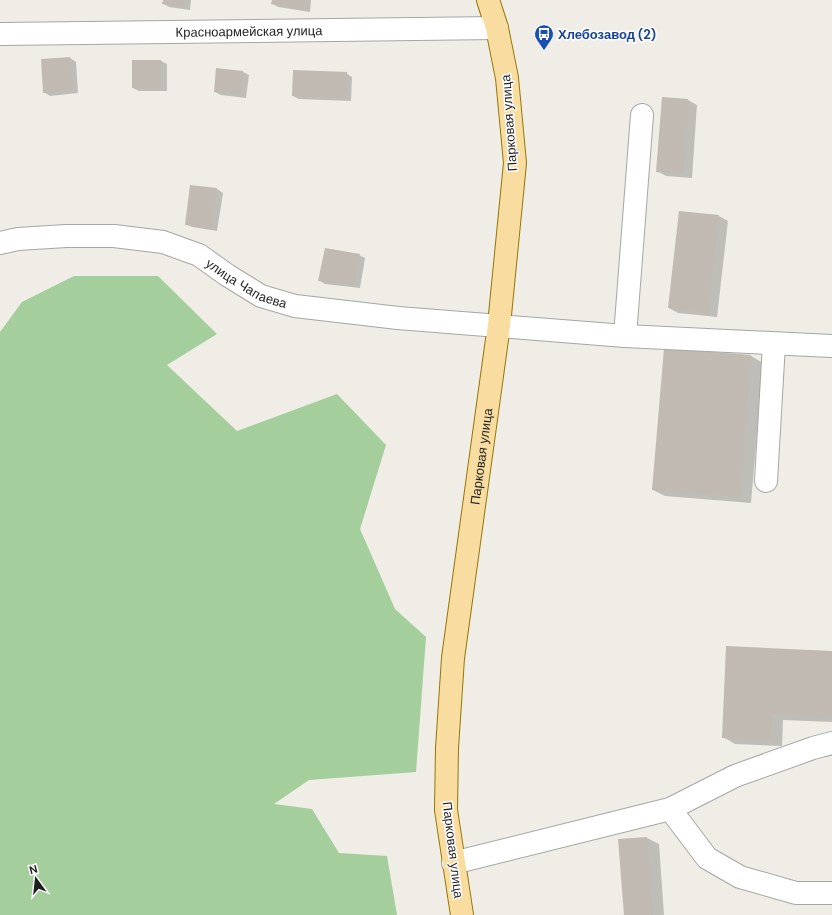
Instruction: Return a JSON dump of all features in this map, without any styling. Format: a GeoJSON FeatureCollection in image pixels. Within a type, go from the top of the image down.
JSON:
{"type":"FeatureCollection","features":[{"type":"Feature","properties":{"kind":"main road","name":"Парковая улица"},"geometry":{"type":"LineString","coordinates":[[462,915],[446,810],[447,748],[454,658],[499,325],[515,163],[507,78],[498,28],[488,0]]}},
{"type":"Feature","properties":{"kind":"street","name":"Красноармейская улица"},"geometry":{"type":"LineString","coordinates":[[0,34],[498,28]]}},
{"type":"Feature","properties":{"kind":"street"},"geometry":{"type":"LineString","coordinates":[[625,336],[642,115]]}},
{"type":"Feature","properties":{"kind":"street","name":"улица Чапаева"},"geometry":{"type":"LineString","coordinates":[[0,243],[18,239],[66,236],[114,236],[163,242],[199,255],[226,275],[261,296],[295,306],[398,318],[625,336],[832,346]]}},
{"type":"Feature","properties":{"kind":"street"},"geometry":{"type":"LineString","coordinates":[[766,481],[774,344]]}},
{"type":"Feature","properties":{"kind":"street"},"geometry":{"type":"LineString","coordinates":[[453,863],[670,809],[735,776],[832,743]]}},
{"type":"Feature","properties":{"kind":"street"},"geometry":{"type":"LineString","coordinates":[[670,809],[707,858],[740,878],[796,893],[832,893]]}},
{"type":"Feature","properties":{"kind":"green space"},"geometry":{"type":"Polygon","coordinates":[[[74,276],[158,276],[217,334],[167,365],[237,431],[337,394],[386,445],[360,529],[395,609],[426,637],[416,772],[309,780],[274,804],[312,809],[339,853],[387,856],[397,915],[0,915],[0,332],[22,302],[74,276]]]}},
{"type":"Feature","properties":{"kind":"building"},"geometry":{"type":"Polygon","coordinates":[[[163,0],[185,0],[184,7],[162,4],[163,0]]]}},
{"type":"Feature","properties":{"kind":"building"},"geometry":{"type":"Polygon","coordinates":[[[272,0],[305,0],[304,10],[271,4],[272,0]]]}},
{"type":"Feature","properties":{"kind":"building"},"geometry":{"type":"Polygon","coordinates":[[[70,57],[73,90],[43,93],[41,59],[70,57]]]}},
{"type":"Feature","properties":{"kind":"building"},"geometry":{"type":"Polygon","coordinates":[[[132,60],[161,60],[161,88],[132,88],[132,60]]]}},
{"type":"Feature","properties":{"kind":"building"},"geometry":{"type":"Polygon","coordinates":[[[216,68],[243,71],[241,95],[214,92],[216,68]]]}},
{"type":"Feature","properties":{"kind":"building"},"geometry":{"type":"Polygon","coordinates":[[[293,70],[347,72],[346,98],[292,96],[293,70]]]}},
{"type":"Feature","properties":{"kind":"building"},"geometry":{"type":"Polygon","coordinates":[[[662,97],[688,99],[683,174],[656,172],[662,97]]]}},
{"type":"Feature","properties":{"kind":"building"},"geometry":{"type":"Polygon","coordinates":[[[190,185],[217,188],[212,228],[185,225],[190,185]]]}},
{"type":"Feature","properties":{"kind":"building"},"geometry":{"type":"Polygon","coordinates":[[[679,211],[719,215],[708,313],[668,308],[679,211]]]}},
{"type":"Feature","properties":{"kind":"building"},"geometry":{"type":"Polygon","coordinates":[[[325,248],[360,254],[354,285],[318,281],[325,248]]]}},
{"type":"Feature","properties":{"kind":"building"},"geometry":{"type":"Polygon","coordinates":[[[664,348],[751,355],[740,497],[652,490],[664,348]]]}},
{"type":"Feature","properties":{"kind":"building"},"geometry":{"type":"Polygon","coordinates":[[[726,646],[832,651],[832,717],[772,714],[771,740],[722,738],[726,646]]]}},
{"type":"Feature","properties":{"kind":"building"},"geometry":{"type":"Polygon","coordinates":[[[647,837],[653,915],[624,915],[618,839],[647,837]]]}},
{"type":"Feature","properties":{"kind":"place","name":"Хлебозавод (2)"},"geometry":{"type":"Point","coordinates":[544,51]}}]}
